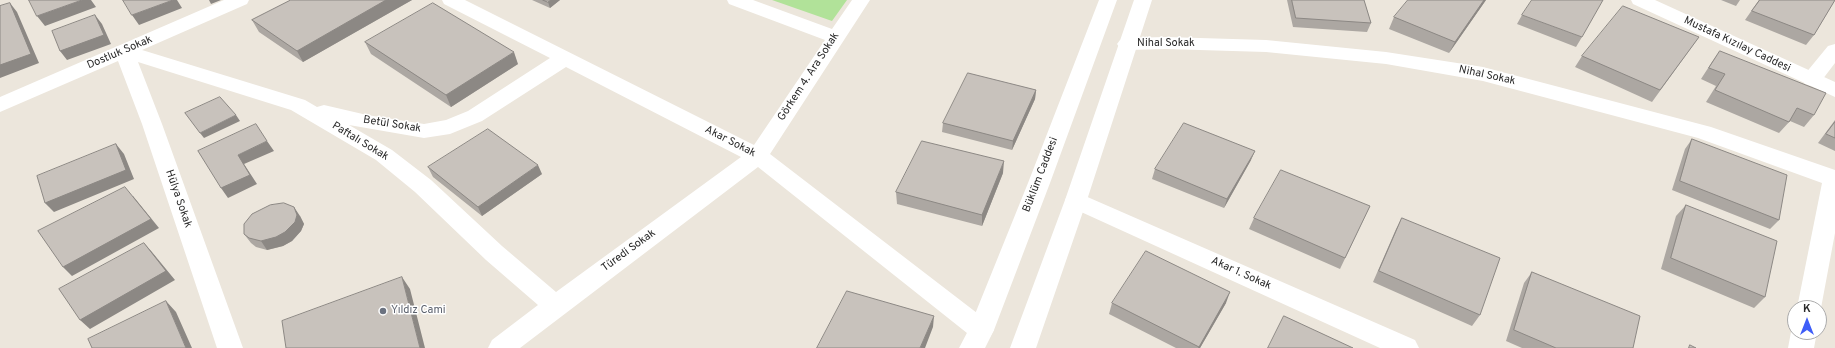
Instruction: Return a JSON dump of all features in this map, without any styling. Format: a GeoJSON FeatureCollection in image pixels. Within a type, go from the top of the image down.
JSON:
{"type":"FeatureCollection","features":[{"type":"Feature","properties":{"kind":"street","name":"Dostluk Sokak"},"geometry":{"type":"LineString","coordinates":[[0,105],[240,0]]}},
{"type":"Feature","properties":{"kind":"street","name":"Akar Sokak"},"geometry":{"type":"LineString","coordinates":[[451,0],[758,156],[976,339]]}},
{"type":"Feature","properties":{"kind":"street"},"geometry":{"type":"LineString","coordinates":[[736,0],[836,37]]}},
{"type":"Feature","properties":{"kind":"street","name":"Görkem 4. Ara Sokak"},"geometry":{"type":"LineString","coordinates":[[758,156],[861,0]]}},
{"type":"Feature","properties":{"kind":"street","name":"Büklüm Caddesi"},"geometry":{"type":"LineString","coordinates":[[976,339],[1108,0]]}},
{"type":"Feature","properties":{"kind":"street"},"geometry":{"type":"LineString","coordinates":[[1023,348],[1076,200],[1143,0]]}},
{"type":"Feature","properties":{"kind":"street","name":"Mustafa Kızılay Caddesi"},"geometry":{"type":"LineString","coordinates":[[1640,0],[1835,90]]}},
{"type":"Feature","properties":{"kind":"street","name":"Nihal Sokak"},"geometry":{"type":"LineString","coordinates":[[1127,44],[1166,43],[1266,46],[1386,58],[1483,74],[1704,132],[1834,179]]}},
{"type":"Feature","properties":{"kind":"street"},"geometry":{"type":"LineString","coordinates":[[1812,79],[1835,50]]}},
{"type":"Feature","properties":{"kind":"street","name":"Paftalı Sokak"},"geometry":{"type":"LineString","coordinates":[[124,51],[298,105],[384,155],[423,186],[494,253],[554,306]]}},
{"type":"Feature","properties":{"kind":"street","name":"Hülya Sokak"},"geometry":{"type":"LineString","coordinates":[[124,51],[152,124],[230,348]]}},
{"type":"Feature","properties":{"kind":"street","name":"Betül Sokak"},"geometry":{"type":"LineString","coordinates":[[298,105],[393,127],[424,131],[450,127],[475,116],[564,58]]}},
{"type":"Feature","properties":{"kind":"street","name":"Türedi Sokak"},"geometry":{"type":"LineString","coordinates":[[501,348],[554,306],[758,156]]}},
{"type":"Feature","properties":{"kind":"street"},"geometry":{"type":"LineString","coordinates":[[1811,300],[1834,179]]}},
{"type":"Feature","properties":{"kind":"street","name":"Akar 1. Sokak"},"geometry":{"type":"LineString","coordinates":[[1076,200],[1406,348]]}},
{"type":"Feature","properties":{"kind":"green space"},"geometry":{"type":"Polygon","coordinates":[[[772,0],[847,0],[832,21],[772,0]]]}},
{"type":"Feature","properties":{"kind":"building"},"geometry":{"type":"Polygon","coordinates":[[[29,0],[82,0],[37,16],[29,0]]]}},
{"type":"Feature","properties":{"kind":"building"},"geometry":{"type":"Polygon","coordinates":[[[123,0],[173,0],[132,15],[123,0]]]}},
{"type":"Feature","properties":{"kind":"building"},"geometry":{"type":"Polygon","coordinates":[[[291,0],[386,0],[297,51],[252,20],[291,0]]]}},
{"type":"Feature","properties":{"kind":"building"},"geometry":{"type":"Polygon","coordinates":[[[1292,0],[1364,0],[1371,23],[1296,18],[1292,0]]]}},
{"type":"Feature","properties":{"kind":"building"},"geometry":{"type":"Polygon","coordinates":[[[1408,0],[1484,0],[1455,42],[1394,17],[1408,0]]]}},
{"type":"Feature","properties":{"kind":"building"},"geometry":{"type":"Polygon","coordinates":[[[1532,0],[1603,0],[1582,37],[1522,15],[1532,0]]]}},
{"type":"Feature","properties":{"kind":"building"},"geometry":{"type":"Polygon","coordinates":[[[1760,0],[1835,0],[1814,35],[1752,11],[1760,0]]]}},
{"type":"Feature","properties":{"kind":"building"},"geometry":{"type":"Polygon","coordinates":[[[10,3],[31,54],[0,65],[0,6],[10,3]]]}},
{"type":"Feature","properties":{"kind":"building"},"geometry":{"type":"Polygon","coordinates":[[[433,3],[514,52],[446,95],[365,42],[433,3]]]}},
{"type":"Feature","properties":{"kind":"building"},"geometry":{"type":"Polygon","coordinates":[[[1623,6],[1699,37],[1660,90],[1582,56],[1623,6]]]}},
{"type":"Feature","properties":{"kind":"building"},"geometry":{"type":"Polygon","coordinates":[[[95,15],[104,35],[60,51],[52,31],[95,15]]]}},
{"type":"Feature","properties":{"kind":"building"},"geometry":{"type":"Polygon","coordinates":[[[1720,51],[1826,93],[1814,115],[1797,108],[1789,122],[1715,90],[1725,74],[1709,68],[1720,51]]]}},
{"type":"Feature","properties":{"kind":"building"},"geometry":{"type":"Polygon","coordinates":[[[968,73],[1036,90],[1013,141],[943,123],[968,73]]]}},
{"type":"Feature","properties":{"kind":"building"},"geometry":{"type":"Polygon","coordinates":[[[220,97],[236,115],[200,133],[185,113],[220,97]]]}},
{"type":"Feature","properties":{"kind":"building"},"geometry":{"type":"Polygon","coordinates":[[[1835,122],[1835,138],[1826,134],[1835,122]]]}},
{"type":"Feature","properties":{"kind":"building"},"geometry":{"type":"Polygon","coordinates":[[[1184,123],[1255,151],[1227,199],[1155,169],[1184,123]]]}},
{"type":"Feature","properties":{"kind":"building"},"geometry":{"type":"Polygon","coordinates":[[[256,124],[267,141],[238,155],[250,175],[221,188],[198,151],[256,124]]]}},
{"type":"Feature","properties":{"kind":"building"},"geometry":{"type":"Polygon","coordinates":[[[488,129],[538,165],[478,207],[428,167],[488,129]]]}},
{"type":"Feature","properties":{"kind":"building"},"geometry":{"type":"Polygon","coordinates":[[[1692,139],[1787,175],[1779,220],[1680,181],[1692,139]]]}},
{"type":"Feature","properties":{"kind":"building"},"geometry":{"type":"Polygon","coordinates":[[[922,141],[1004,161],[982,215],[896,192],[922,141]]]}},
{"type":"Feature","properties":{"kind":"building"},"geometry":{"type":"Polygon","coordinates":[[[116,144],[126,170],[45,203],[37,176],[116,144]]]}},
{"type":"Feature","properties":{"kind":"building"},"geometry":{"type":"Polygon","coordinates":[[[1281,170],[1370,206],[1345,258],[1254,218],[1281,170]]]}},
{"type":"Feature","properties":{"kind":"building"},"geometry":{"type":"Polygon","coordinates":[[[125,187],[151,219],[63,267],[38,231],[125,187]]]}},
{"type":"Feature","properties":{"kind":"building"},"geometry":{"type":"Polygon","coordinates":[[[284,203],[294,207],[297,215],[295,222],[285,232],[276,237],[261,241],[249,238],[244,234],[244,224],[252,214],[270,205],[284,203]]]}},
{"type":"Feature","properties":{"kind":"building"},"geometry":{"type":"Polygon","coordinates":[[[1686,205],[1777,241],[1765,297],[1671,258],[1686,205]]]}},
{"type":"Feature","properties":{"kind":"building"},"geometry":{"type":"Polygon","coordinates":[[[1402,218],[1500,258],[1480,315],[1379,271],[1402,218]]]}},
{"type":"Feature","properties":{"kind":"building"},"geometry":{"type":"Polygon","coordinates":[[[144,243],[166,271],[80,320],[59,289],[144,243]]]}},
{"type":"Feature","properties":{"kind":"building"},"geometry":{"type":"Polygon","coordinates":[[[1146,251],[1230,292],[1199,347],[1112,303],[1146,251]]]}},
{"type":"Feature","properties":{"kind":"building"},"geometry":{"type":"Polygon","coordinates":[[[1532,272],[1640,316],[1633,348],[1556,348],[1514,330],[1532,272]]]}},
{"type":"Feature","properties":{"kind":"building","name":"Yıldız Cami"},"geometry":{"type":"Polygon","coordinates":[[[402,277],[420,348],[286,348],[282,321],[402,277]]]}},
{"type":"Feature","properties":{"kind":"building"},"geometry":{"type":"Polygon","coordinates":[[[847,291],[934,316],[920,348],[817,348],[847,291]]]}},
{"type":"Feature","properties":{"kind":"building"},"geometry":{"type":"Polygon","coordinates":[[[166,301],[186,348],[92,348],[88,339],[166,301]]]}},
{"type":"Feature","properties":{"kind":"building"},"geometry":{"type":"Polygon","coordinates":[[[1284,316],[1353,348],[1268,348],[1284,316]]]}},
{"type":"Feature","properties":{"kind":"building"},"geometry":{"type":"Polygon","coordinates":[[[1690,345],[1696,348],[1689,348],[1690,345]]]}},
{"type":"Feature","properties":{"kind":"place","name":"Yıldız Cami"},"geometry":{"type":"Point","coordinates":[383,311]}}]}
